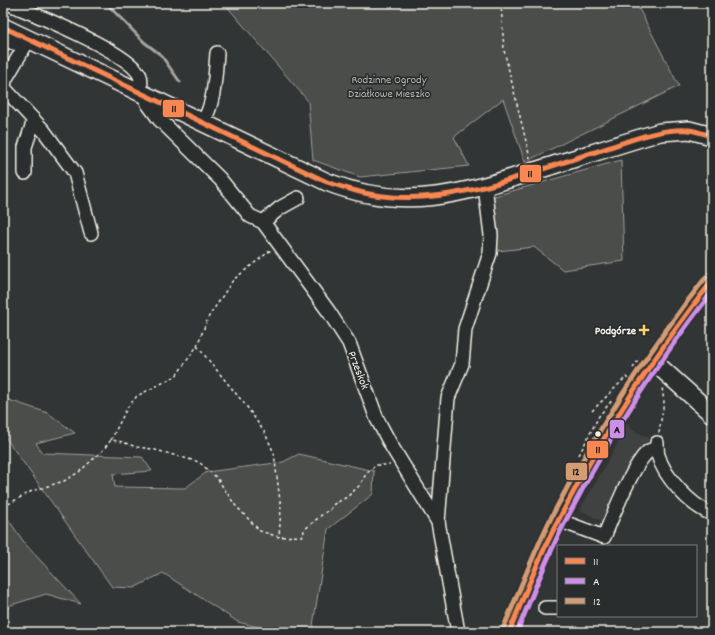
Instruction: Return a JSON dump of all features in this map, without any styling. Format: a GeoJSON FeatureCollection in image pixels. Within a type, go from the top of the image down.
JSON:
{"type":"FeatureCollection","features":[{"type":"Feature","properties":{"kind":"main road"},"geometry":{"type":"LineString","coordinates":[[3,27],[27,43],[142,92],[327,182],[351,191],[389,198],[409,198],[455,194],[660,132],[689,130],[712,136]]}},
{"type":"Feature","properties":{"kind":"main road"},"geometry":{"type":"LineString","coordinates":[[712,281],[679,323],[653,362],[712,414]]}},
{"type":"Feature","properties":{"kind":"street"},"geometry":{"type":"LineString","coordinates":[[7,3],[74,31],[102,46],[133,67],[140,77],[142,92],[148,104],[159,119],[220,179],[250,216],[265,224],[280,208],[298,198]]}},
{"type":"Feature","properties":{"kind":"street"},"geometry":{"type":"LineString","coordinates":[[3,40],[27,43],[5,80],[4,88],[44,131],[75,173],[91,233]]}},
{"type":"Feature","properties":{"kind":"street"},"geometry":{"type":"LineString","coordinates":[[203,122],[207,115],[214,87],[217,53]]}},
{"type":"Feature","properties":{"kind":"street"},"geometry":{"type":"LineString","coordinates":[[25,173],[25,147],[34,120]]}},
{"type":"Feature","properties":{"kind":"street","name":"Przeskok"},"geometry":{"type":"LineString","coordinates":[[458,632],[438,522],[448,398],[462,364],[465,329],[490,253],[491,235],[485,186]]}},
{"type":"Feature","properties":{"kind":"street","name":"Przeskok"},"geometry":{"type":"LineString","coordinates":[[265,224],[330,312],[349,342],[377,419],[438,522]]}},
{"type":"Feature","properties":{"kind":"street"},"geometry":{"type":"LineString","coordinates":[[509,632],[557,522],[610,425],[653,362]]}},
{"type":"Feature","properties":{"kind":"street"},"geometry":{"type":"LineString","coordinates":[[657,445],[658,455],[664,469],[681,491],[696,505],[712,514]]}},
{"type":"Feature","properties":{"kind":"street"},"geometry":{"type":"LineString","coordinates":[[570,524],[603,542],[623,493],[637,466],[648,452],[657,445]]}},
{"type":"Feature","properties":{"kind":"path"},"geometry":{"type":"LineString","coordinates":[[501,3],[504,50],[532,171]]}},
{"type":"Feature","properties":{"kind":"path"},"geometry":{"type":"LineString","coordinates":[[3,507],[32,491],[64,481],[79,472],[103,450],[111,440],[127,408],[137,396],[176,376],[197,346],[208,318],[233,280],[279,243]]}},
{"type":"Feature","properties":{"kind":"path"},"geometry":{"type":"LineString","coordinates":[[197,346],[247,407],[265,433],[274,453],[281,509],[279,538]]}},
{"type":"Feature","properties":{"kind":"path"},"geometry":{"type":"LineString","coordinates":[[592,411],[626,377],[631,382]]}},
{"type":"Feature","properties":{"kind":"path"},"geometry":{"type":"LineString","coordinates":[[657,445],[664,402],[661,385]]}},
{"type":"Feature","properties":{"kind":"path"},"geometry":{"type":"LineString","coordinates":[[111,440],[119,441],[137,448],[152,449],[199,462],[217,478],[235,505],[260,531],[279,538],[303,536],[304,530],[324,513],[330,510],[334,504],[347,497],[360,485],[366,474],[376,465],[389,466],[399,458]]}},
{"type":"Feature","properties":{"kind":"shaded area"},"geometry":{"type":"Polygon","coordinates":[[[626,422],[631,429],[651,439],[607,524],[580,510],[620,440],[623,427],[626,422]]]}},
{"type":"Feature","properties":{"kind":"green space","name":"Rodzinne Ogrody Działkowe Mieszko"},"geometry":{"type":"Polygon","coordinates":[[[224,3],[636,3],[679,86],[525,162],[503,99],[454,137],[469,166],[360,177],[313,160],[308,101],[224,3]]]}},
{"type":"Feature","properties":{"kind":"green space"},"geometry":{"type":"Polygon","coordinates":[[[621,160],[624,261],[563,270],[534,247],[498,251],[491,197],[621,160]]]}},
{"type":"Feature","properties":{"kind":"green space"},"geometry":{"type":"Polygon","coordinates":[[[6,399],[48,413],[75,433],[36,443],[42,453],[142,457],[152,471],[113,474],[115,487],[185,488],[207,472],[283,462],[299,454],[374,471],[373,494],[328,529],[312,632],[279,632],[238,622],[163,573],[134,588],[112,587],[3,434],[3,403],[6,399]]]}},
{"type":"Feature","properties":{"kind":"green space"},"geometry":{"type":"Polygon","coordinates":[[[435,487],[436,508],[424,490],[435,487]]]}},
{"type":"Feature","properties":{"kind":"green space"},"geometry":{"type":"Polygon","coordinates":[[[3,512],[26,545],[81,604],[46,594],[11,605],[3,612],[3,512]]]}},
{"type":"Feature","properties":{"kind":"waterway"},"geometry":{"type":"LineString","coordinates":[[106,3],[144,42],[161,55],[180,82]]}},
{"type":"Feature","properties":{"kind":"transit line","name":"11"},"geometry":{"type":"LineString","coordinates":[[3,27],[327,182],[376,195],[410,198],[464,192],[517,178],[629,141],[665,131],[689,130],[712,136]]}},
{"type":"Feature","properties":{"kind":"transit line","name":"12"},"geometry":{"type":"LineString","coordinates":[[503,629],[544,532],[585,455],[663,334],[706,277]]}},
{"type":"Feature","properties":{"kind":"transit line","name":"11"},"geometry":{"type":"LineString","coordinates":[[509,632],[551,534],[592,458],[649,367],[690,309],[712,281]]}},
{"type":"Feature","properties":{"kind":"transit line","name":"A"},"geometry":{"type":"LineString","coordinates":[[517,632],[557,537],[597,463],[651,376],[712,292]]}},
{"type":"Feature","properties":{"kind":"place","name":"Podgórze"},"geometry":{"type":"Point","coordinates":[644,330]}}]}
